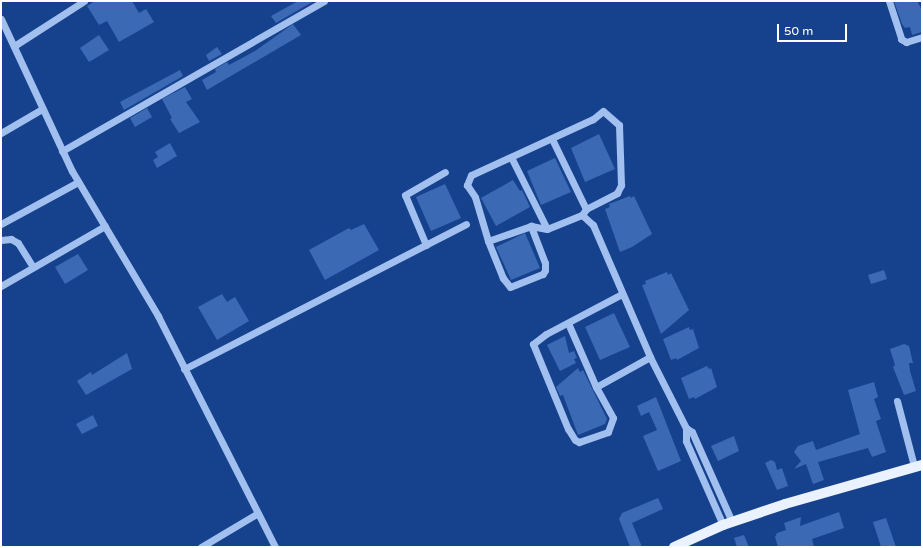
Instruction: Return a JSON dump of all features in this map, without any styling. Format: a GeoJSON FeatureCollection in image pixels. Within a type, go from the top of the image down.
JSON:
{"type":"FeatureCollection","features":[{"type":"Feature","properties":{"kind":"main road"},"geometry":{"type":"LineString","coordinates":[[674,547],[727,523],[844,485],[918,465]]}},
{"type":"Feature","properties":{"kind":"street"},"geometry":{"type":"LineString","coordinates":[[14,46],[84,1]]}},
{"type":"Feature","properties":{"kind":"street"},"geometry":{"type":"LineString","coordinates":[[62,152],[324,1]]}},
{"type":"Feature","properties":{"kind":"street"},"geometry":{"type":"LineString","coordinates":[[889,1],[902,40],[906,42],[922,37]]}},
{"type":"Feature","properties":{"kind":"street"},"geometry":{"type":"LineString","coordinates":[[1,19],[62,152],[78,182],[158,316],[275,547]]}},
{"type":"Feature","properties":{"kind":"street"},"geometry":{"type":"LineString","coordinates":[[1,133],[42,109]]}},
{"type":"Feature","properties":{"kind":"street"},"geometry":{"type":"LineString","coordinates":[[488,241],[530,226],[547,229],[584,212],[617,193],[620,189],[619,125],[603,111],[593,119],[471,176],[467,185],[475,197],[488,241],[507,284],[514,287],[545,270],[545,263],[530,226]]}},
{"type":"Feature","properties":{"kind":"street"},"geometry":{"type":"LineString","coordinates":[[552,139],[584,212],[593,225],[650,357],[686,428],[692,432],[727,523]]}},
{"type":"Feature","properties":{"kind":"street"},"geometry":{"type":"LineString","coordinates":[[511,157],[547,229]]}},
{"type":"Feature","properties":{"kind":"street"},"geometry":{"type":"LineString","coordinates":[[426,245],[405,195],[445,172]]}},
{"type":"Feature","properties":{"kind":"street"},"geometry":{"type":"LineString","coordinates":[[1,224],[78,182]]}},
{"type":"Feature","properties":{"kind":"street"},"geometry":{"type":"LineString","coordinates":[[184,369],[466,224]]}},
{"type":"Feature","properties":{"kind":"street"},"geometry":{"type":"LineString","coordinates":[[1,286],[105,226]]}},
{"type":"Feature","properties":{"kind":"street"},"geometry":{"type":"LineString","coordinates":[[1,240],[11,238],[18,243],[33,267]]}},
{"type":"Feature","properties":{"kind":"street"},"geometry":{"type":"LineString","coordinates":[[568,322],[596,388],[613,418],[612,425],[608,432],[579,442],[572,437],[533,344],[541,337],[568,322],[622,294]]}},
{"type":"Feature","properties":{"kind":"street"},"geometry":{"type":"LineString","coordinates":[[596,388],[650,357]]}},
{"type":"Feature","properties":{"kind":"street"},"geometry":{"type":"LineString","coordinates":[[897,401],[918,465]]}},
{"type":"Feature","properties":{"kind":"street"},"geometry":{"type":"LineString","coordinates":[[201,547],[258,513]]}},
{"type":"Feature","properties":{"kind":"building"},"geometry":{"type":"Polygon","coordinates":[[[95,1],[132,1],[139,13],[146,9],[154,22],[119,42],[107,21],[99,25],[87,6],[95,1]]]}},
{"type":"Feature","properties":{"kind":"building"},"geometry":{"type":"Polygon","coordinates":[[[298,1],[314,1],[276,23],[271,16],[298,1]]]}},
{"type":"Feature","properties":{"kind":"building"},"geometry":{"type":"Polygon","coordinates":[[[894,1],[917,1],[922,10],[922,32],[912,35],[910,27],[905,28],[902,24],[894,1]]]}},
{"type":"Feature","properties":{"kind":"building"},"geometry":{"type":"Polygon","coordinates":[[[293,24],[301,35],[207,90],[202,80],[216,72],[215,69],[227,62],[229,65],[255,51],[293,24]]]}},
{"type":"Feature","properties":{"kind":"building"},"geometry":{"type":"Polygon","coordinates":[[[99,35],[109,50],[89,62],[80,48],[99,35]]]}},
{"type":"Feature","properties":{"kind":"building"},"geometry":{"type":"Polygon","coordinates":[[[217,47],[222,54],[209,61],[206,55],[217,47]]]}},
{"type":"Feature","properties":{"kind":"building"},"geometry":{"type":"Polygon","coordinates":[[[180,70],[183,76],[124,110],[120,102],[180,70]]]}},
{"type":"Feature","properties":{"kind":"building"},"geometry":{"type":"Polygon","coordinates":[[[185,87],[192,99],[186,102],[200,122],[179,133],[170,119],[172,118],[162,99],[185,87]]]}},
{"type":"Feature","properties":{"kind":"building"},"geometry":{"type":"Polygon","coordinates":[[[147,108],[152,117],[135,127],[130,118],[147,108]]]}},
{"type":"Feature","properties":{"kind":"building"},"geometry":{"type":"Polygon","coordinates":[[[599,134],[615,169],[585,182],[571,148],[599,134]]]}},
{"type":"Feature","properties":{"kind":"building"},"geometry":{"type":"Polygon","coordinates":[[[170,143],[177,156],[157,168],[153,160],[158,157],[155,152],[170,143]]]}},
{"type":"Feature","properties":{"kind":"building"},"geometry":{"type":"Polygon","coordinates":[[[555,158],[571,192],[541,205],[527,171],[555,158]]]}},
{"type":"Feature","properties":{"kind":"building"},"geometry":{"type":"Polygon","coordinates":[[[513,180],[520,191],[522,190],[530,207],[496,226],[481,198],[513,180]]]}},
{"type":"Feature","properties":{"kind":"building"},"geometry":{"type":"Polygon","coordinates":[[[445,184],[461,218],[431,231],[416,197],[445,184]]]}},
{"type":"Feature","properties":{"kind":"building"},"geometry":{"type":"Polygon","coordinates":[[[630,196],[631,198],[634,196],[652,234],[632,247],[620,252],[605,209],[610,207],[609,204],[630,196]]]}},
{"type":"Feature","properties":{"kind":"building"},"geometry":{"type":"Polygon","coordinates":[[[364,224],[379,250],[325,280],[309,250],[349,228],[351,230],[364,224]]]}},
{"type":"Feature","properties":{"kind":"building"},"geometry":{"type":"Polygon","coordinates":[[[525,233],[540,268],[511,280],[496,247],[525,233]]]}},
{"type":"Feature","properties":{"kind":"building"},"geometry":{"type":"Polygon","coordinates":[[[78,254],[88,270],[65,284],[55,267],[78,254]]]}},
{"type":"Feature","properties":{"kind":"building"},"geometry":{"type":"Polygon","coordinates":[[[884,270],[887,279],[871,284],[868,275],[884,270]]]}},
{"type":"Feature","properties":{"kind":"building"},"geometry":{"type":"Polygon","coordinates":[[[667,272],[668,275],[671,273],[689,310],[661,334],[642,285],[646,284],[645,281],[667,272]]]}},
{"type":"Feature","properties":{"kind":"building"},"geometry":{"type":"Polygon","coordinates":[[[222,294],[227,302],[235,297],[249,321],[217,340],[198,307],[222,294]]]}},
{"type":"Feature","properties":{"kind":"building"},"geometry":{"type":"Polygon","coordinates":[[[614,313],[630,347],[600,360],[585,327],[614,313]]]}},
{"type":"Feature","properties":{"kind":"building"},"geometry":{"type":"Polygon","coordinates":[[[689,327],[690,330],[693,329],[699,348],[677,360],[676,358],[671,360],[663,339],[689,327]]]}},
{"type":"Feature","properties":{"kind":"building"},"geometry":{"type":"Polygon","coordinates":[[[565,336],[569,353],[574,351],[577,358],[574,359],[576,363],[560,371],[547,345],[565,336]]]}},
{"type":"Feature","properties":{"kind":"building"},"geometry":{"type":"Polygon","coordinates":[[[904,344],[909,346],[913,363],[909,363],[910,371],[916,391],[904,395],[893,367],[895,365],[890,349],[904,344]]]}},
{"type":"Feature","properties":{"kind":"building"},"geometry":{"type":"Polygon","coordinates":[[[127,353],[132,369],[86,395],[77,381],[91,372],[92,375],[127,353]]]}},
{"type":"Feature","properties":{"kind":"building"},"geometry":{"type":"Polygon","coordinates":[[[707,366],[709,369],[711,368],[717,387],[695,399],[694,397],[689,399],[681,378],[707,366]]]}},
{"type":"Feature","properties":{"kind":"building"},"geometry":{"type":"Polygon","coordinates":[[[578,368],[580,372],[583,370],[607,419],[605,424],[578,435],[563,395],[560,396],[556,387],[578,368]]]}},
{"type":"Feature","properties":{"kind":"building"},"geometry":{"type":"Polygon","coordinates":[[[874,382],[878,397],[874,399],[881,419],[876,421],[886,452],[872,457],[868,448],[818,462],[824,480],[813,484],[806,464],[794,469],[801,461],[794,452],[798,446],[813,441],[816,450],[860,434],[848,390],[874,382]]]}},
{"type":"Feature","properties":{"kind":"building"},"geometry":{"type":"Polygon","coordinates":[[[656,397],[681,461],[658,471],[643,436],[657,430],[649,412],[641,416],[637,406],[656,397]]]}},
{"type":"Feature","properties":{"kind":"building"},"geometry":{"type":"Polygon","coordinates":[[[93,415],[98,426],[82,434],[76,424],[93,415]]]}},
{"type":"Feature","properties":{"kind":"building"},"geometry":{"type":"Polygon","coordinates":[[[734,436],[739,451],[718,461],[711,446],[734,436]]]}},
{"type":"Feature","properties":{"kind":"building"},"geometry":{"type":"Polygon","coordinates":[[[771,460],[775,462],[777,470],[782,468],[788,486],[777,490],[765,463],[771,460]]]}},
{"type":"Feature","properties":{"kind":"building"},"geometry":{"type":"Polygon","coordinates":[[[658,498],[663,509],[632,523],[642,547],[630,547],[619,519],[622,513],[658,498]]]}},
{"type":"Feature","properties":{"kind":"building"},"geometry":{"type":"Polygon","coordinates":[[[839,512],[844,528],[812,539],[814,547],[778,547],[775,537],[777,533],[786,530],[784,523],[801,517],[800,526],[839,512]]]}},
{"type":"Feature","properties":{"kind":"building"},"geometry":{"type":"Polygon","coordinates":[[[886,518],[896,547],[881,547],[873,522],[886,518]]]}},
{"type":"Feature","properties":{"kind":"building"},"geometry":{"type":"Polygon","coordinates":[[[744,535],[749,547],[737,547],[734,538],[744,535]]]}}]}
